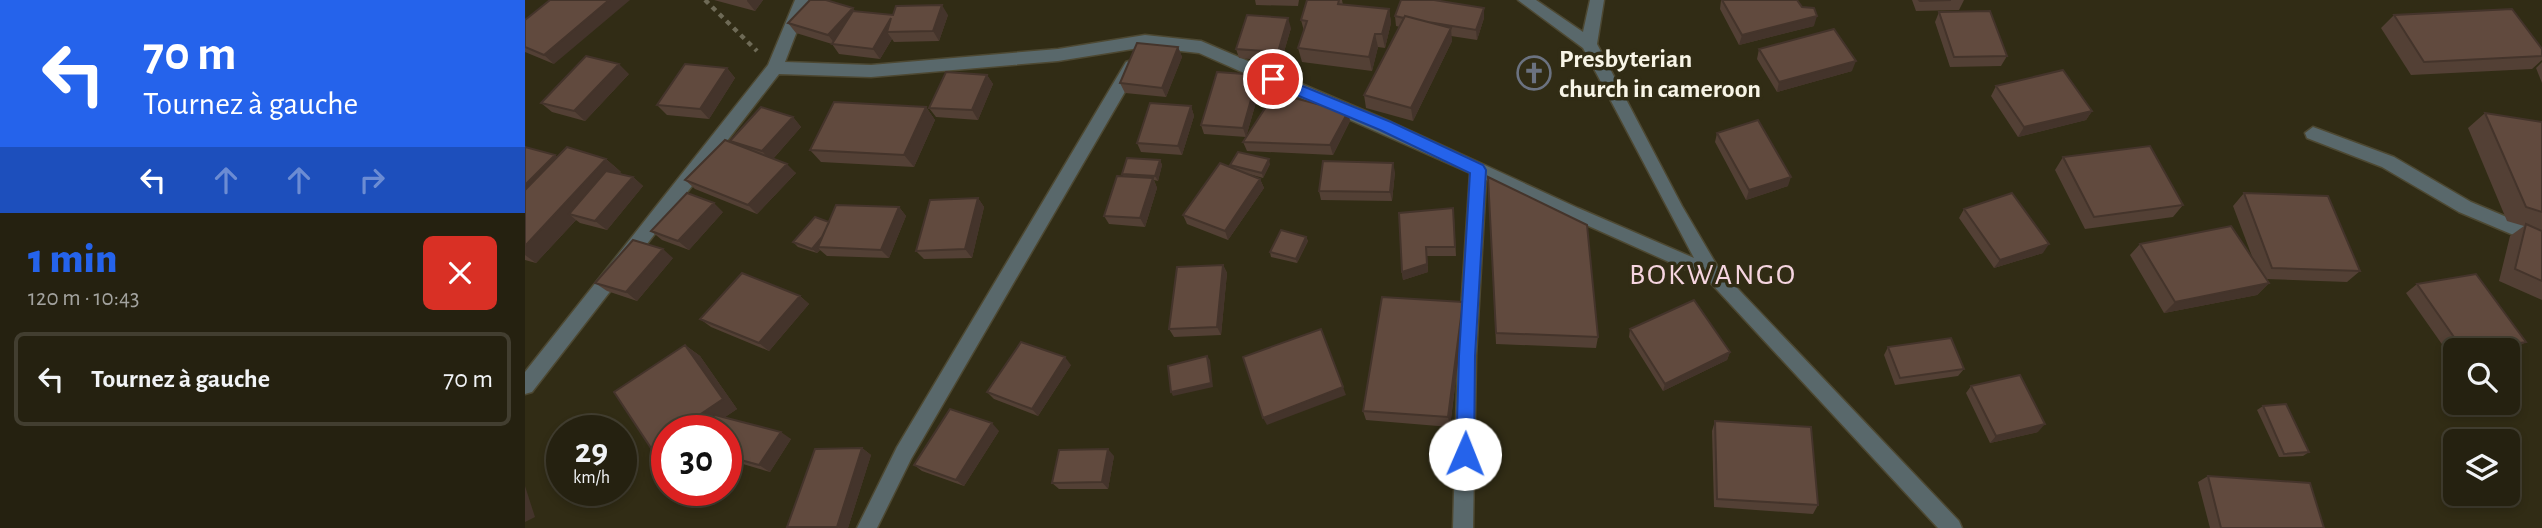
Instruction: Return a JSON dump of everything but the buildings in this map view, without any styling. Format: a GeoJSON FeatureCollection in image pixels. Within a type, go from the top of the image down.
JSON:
{"type":"FeatureCollection","features":[{"type":"Feature","properties":{"kind":"street"},"geometry":{"type":"LineString","coordinates":[[525,386],[775,68],[802,0]]}},
{"type":"Feature","properties":{"kind":"street"},"geometry":{"type":"LineString","coordinates":[[1525,0],[1589,44],[1676,211],[1713,274],[1952,528]]}},
{"type":"Feature","properties":{"kind":"street"},"geometry":{"type":"LineString","coordinates":[[1589,44],[1597,0]]}},
{"type":"Feature","properties":{"kind":"street"},"geometry":{"type":"LineString","coordinates":[[775,68],[871,71],[1058,55],[1145,41],[1201,47],[1385,126],[1713,274]]}},
{"type":"Feature","properties":{"kind":"street"},"geometry":{"type":"LineString","coordinates":[[867,528],[904,453],[1107,111],[1145,41]]}},
{"type":"Feature","properties":{"kind":"street"},"geometry":{"type":"LineString","coordinates":[[2313,132],[2388,162],[2465,207],[2542,240]]}},
{"type":"Feature","properties":{"kind":"street"},"geometry":{"type":"LineString","coordinates":[[1463,528],[1467,356],[1478,170]]}},
{"type":"Feature","properties":{"kind":"path"},"geometry":{"type":"LineString","coordinates":[[705,0],[775,68]]}},
{"type":"Feature","properties":{"kind":"place","name":"Presbyterian church in cameroon"},"geometry":{"type":"Point","coordinates":[1534,73]}},
{"type":"Feature","properties":{"kind":"district","name":"BOKWANGO"},"geometry":{"type":"Point","coordinates":[1713,274]}},
{"type":"Feature","properties":{"kind":"route"},"geometry":{"type":"LineString","coordinates":[[1273,79],[1385,126],[1478,170],[1467,356],[1465,454]]}}]}
